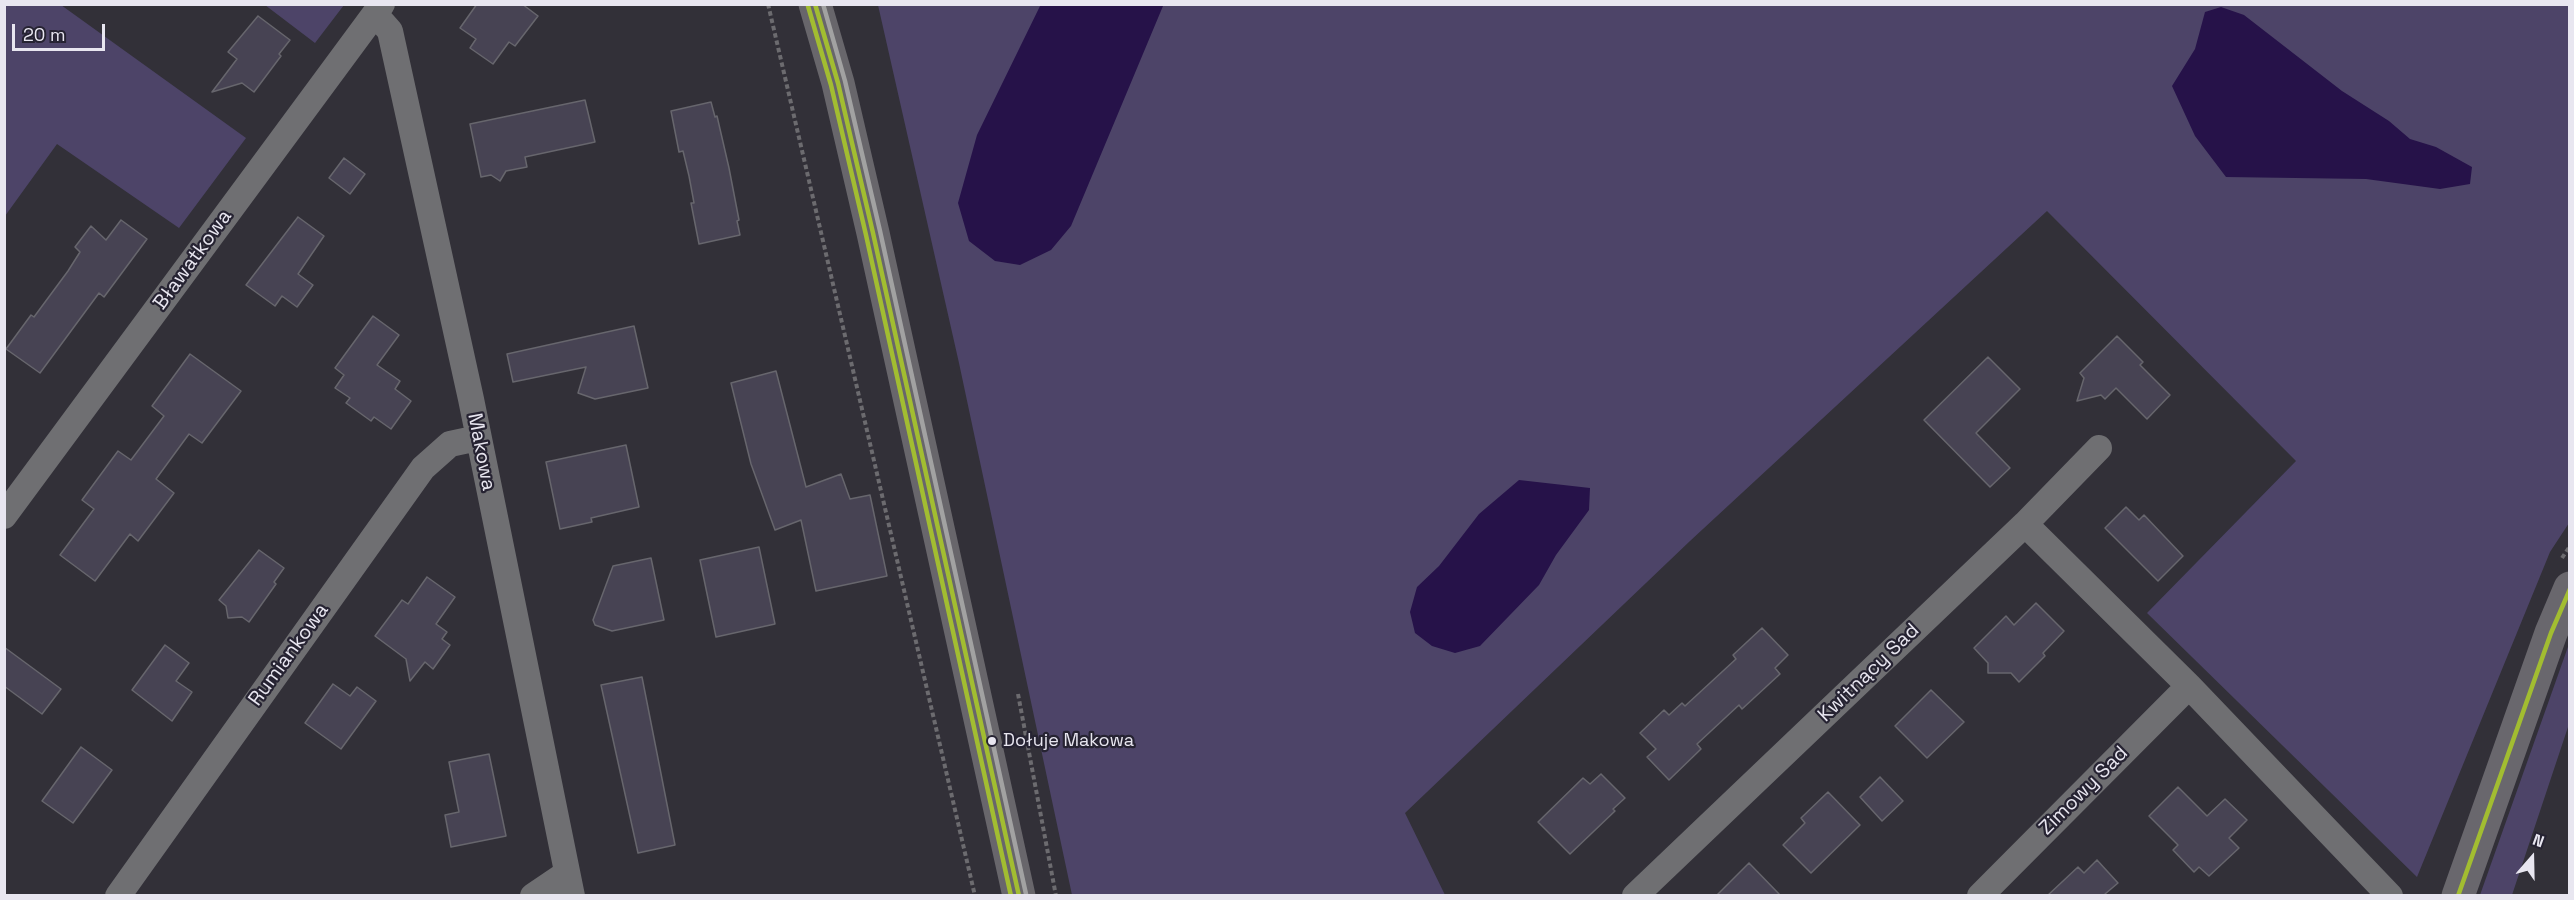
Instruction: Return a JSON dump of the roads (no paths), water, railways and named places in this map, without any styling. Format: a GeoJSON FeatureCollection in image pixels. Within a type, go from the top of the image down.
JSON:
{"type":"FeatureCollection","features":[{"type":"Feature","properties":{"kind":"main road"},"geometry":{"type":"LineString","coordinates":[[815,4],[838,83],[873,233],[1019,896]]}},
{"type":"Feature","properties":{"kind":"street","name":"Makowa"},"geometry":{"type":"LineString","coordinates":[[379,9],[390,31],[478,438],[570,884]]}},
{"type":"Feature","properties":{"kind":"street","name":"Bławatkowa"},"geometry":{"type":"LineString","coordinates":[[4,516],[379,9]]}},
{"type":"Feature","properties":{"kind":"street","name":"Rumiankowa"},"geometry":{"type":"LineString","coordinates":[[118,896],[423,468],[450,444],[478,438]]}},
{"type":"Feature","properties":{"kind":"street","name":"Kwitnący Sad"},"geometry":{"type":"LineString","coordinates":[[1635,896],[2025,524],[2099,447]]}},
{"type":"Feature","properties":{"kind":"street"},"geometry":{"type":"LineString","coordinates":[[2025,524],[2189,686],[2390,896]]}},
{"type":"Feature","properties":{"kind":"street"},"geometry":{"type":"LineString","coordinates":[[2458,896],[2541,659],[2570,588]]}},
{"type":"Feature","properties":{"kind":"street","name":"Zimowy Sad"},"geometry":{"type":"LineString","coordinates":[[1980,896],[2189,686]]}},
{"type":"Feature","properties":{"kind":"street"},"geometry":{"type":"LineString","coordinates":[[533,896],[570,884]]}},
{"type":"Feature","properties":{"kind":"place","name":"Dołuje Makowa"},"geometry":{"type":"Point","coordinates":[992,741]}}]}
